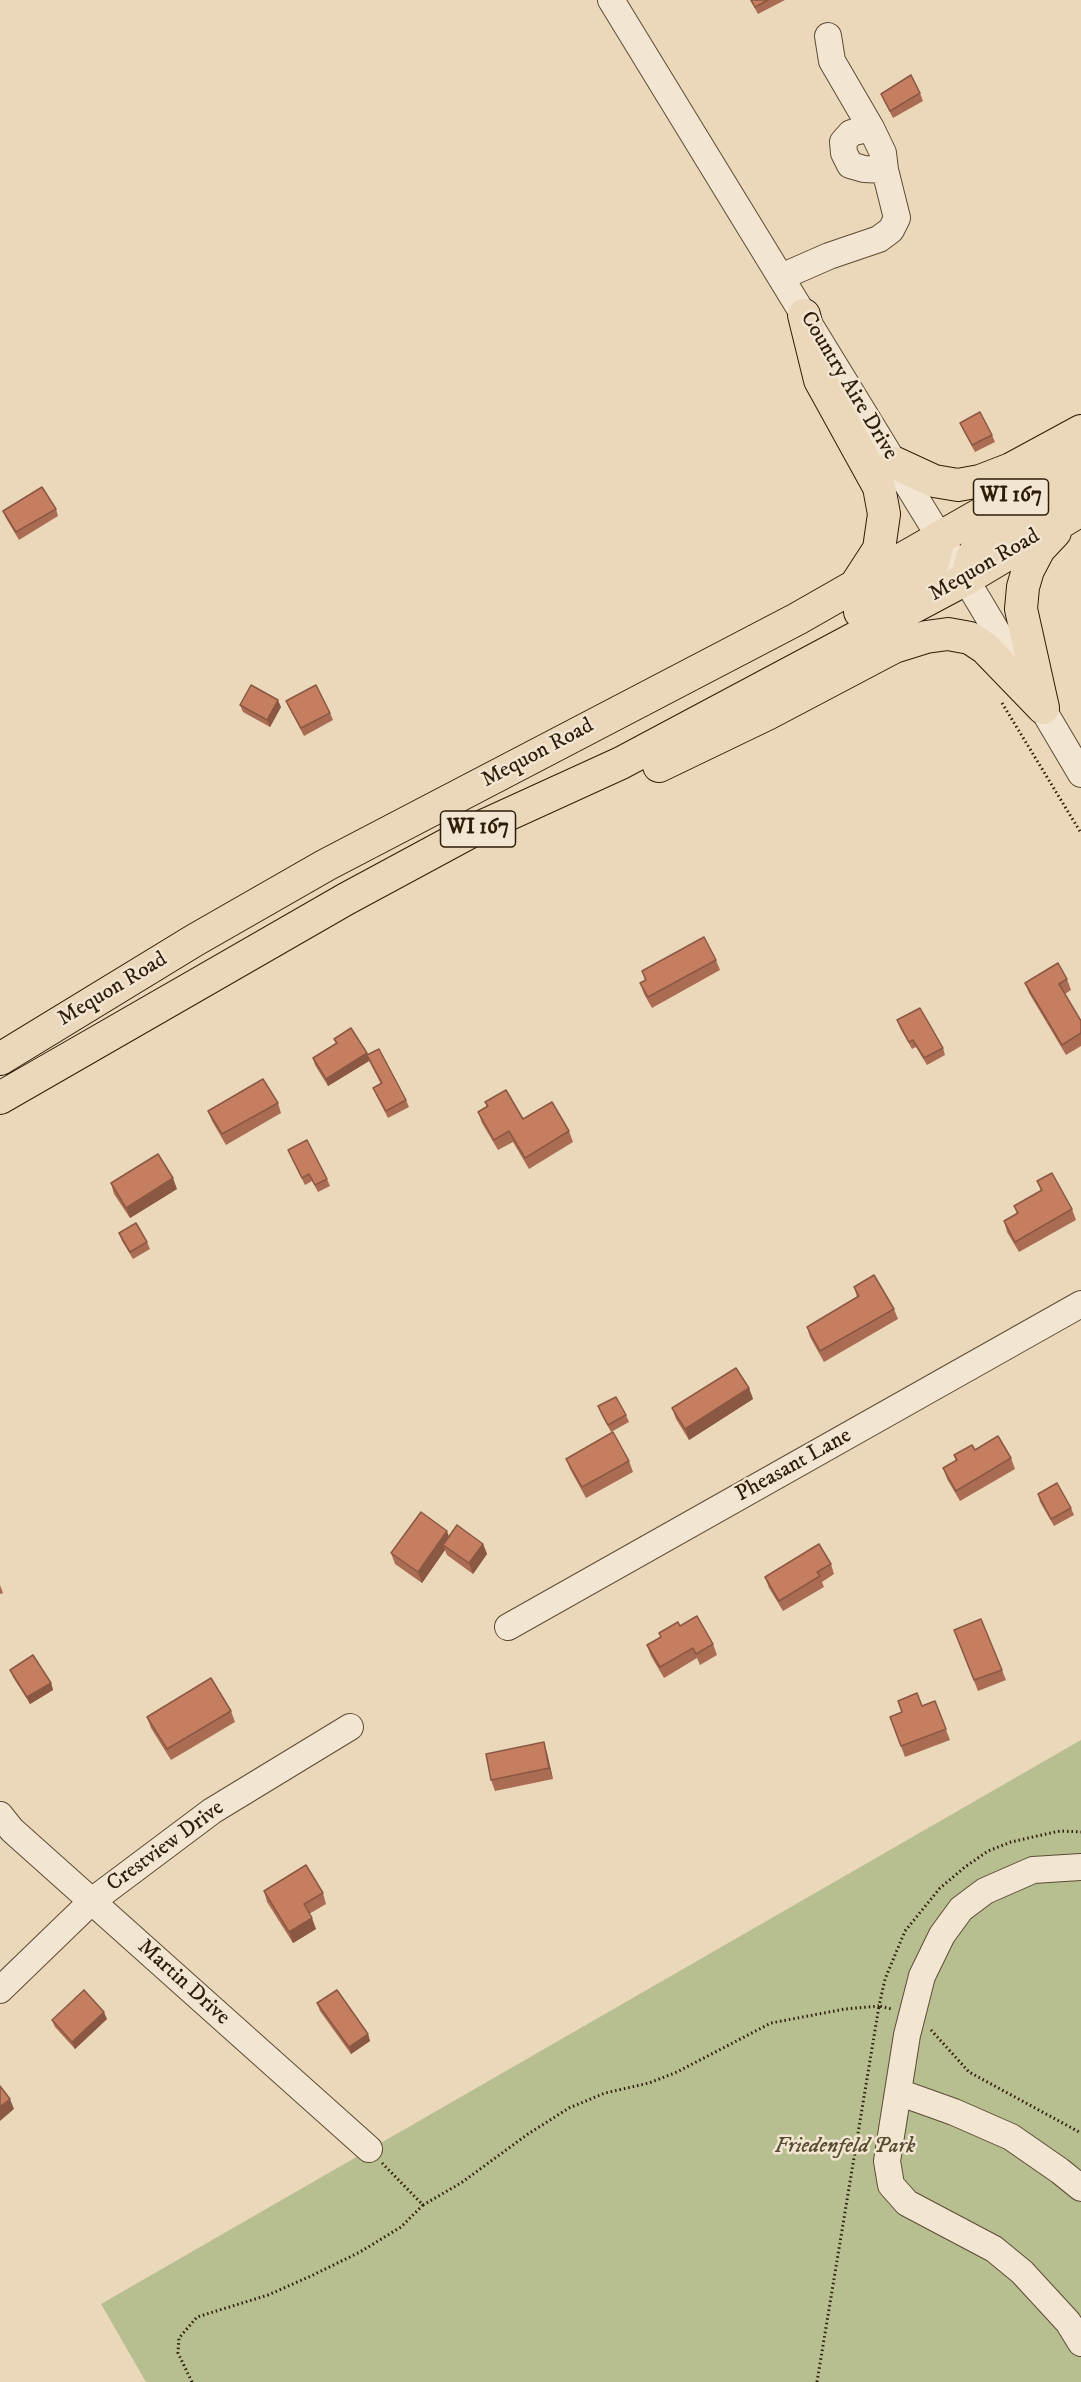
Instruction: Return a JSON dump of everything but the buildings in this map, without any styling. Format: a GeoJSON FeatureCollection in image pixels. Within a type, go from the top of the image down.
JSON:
{"type":"FeatureCollection","features":[{"type":"Feature","properties":{"kind":"main road"},"geometry":{"type":"LineString","coordinates":[[804,315],[820,380],[879,487],[884,514],[879,549],[855,585]]}},
{"type":"Feature","properties":{"kind":"main road"},"geometry":{"type":"LineString","coordinates":[[895,463],[934,481],[958,485],[980,481],[1011,469],[1081,431]]}},
{"type":"Feature","properties":{"kind":"main road","name":"Mequon Road"},"geometry":{"type":"LineString","coordinates":[[0,1059],[195,940],[326,865],[786,624],[1081,457]]}},
{"type":"Feature","properties":{"kind":"main road"},"geometry":{"type":"LineString","coordinates":[[966,579],[971,560],[981,545],[1081,485]]}},
{"type":"Feature","properties":{"kind":"main road"},"geometry":{"type":"LineString","coordinates":[[1043,708],[1021,609],[1023,587],[1028,570],[1039,549],[1075,514]]}},
{"type":"Feature","properties":{"kind":"main road","name":"Mequon Road"},"geometry":{"type":"LineString","coordinates":[[0,1098],[346,899],[486,825],[621,763],[966,579],[1075,514]]}},
{"type":"Feature","properties":{"kind":"main road"},"geometry":{"type":"LineString","coordinates":[[562,792],[611,751],[731,681],[916,580],[931,566],[940,537]]}},
{"type":"Feature","properties":{"kind":"main road"},"geometry":{"type":"LineString","coordinates":[[486,825],[532,819],[632,780],[767,714],[894,647],[926,637],[948,634],[970,638],[986,648],[1043,708]]}},
{"type":"Feature","properties":{"kind":"street","name":"Country Aire Drive"},"geometry":{"type":"LineString","coordinates":[[611,0],[966,579],[1081,774]]}},
{"type":"Feature","properties":{"kind":"street"},"geometry":{"type":"LineString","coordinates":[[781,277],[829,256],[865,246],[879,239],[891,230],[897,218],[883,153],[832,61],[828,36]]}},
{"type":"Feature","properties":{"kind":"street"},"geometry":{"type":"LineString","coordinates":[[871,128],[851,133],[843,141],[844,153],[850,165],[864,169],[885,170]]}},
{"type":"Feature","properties":{"kind":"street","name":"Pheasant Lane"},"geometry":{"type":"LineString","coordinates":[[508,1627],[1081,1304]]}},
{"type":"Feature","properties":{"kind":"street","name":"Crestview Drive"},"geometry":{"type":"LineString","coordinates":[[0,1990],[92,1901],[212,1811],[350,1727]]}},
{"type":"Feature","properties":{"kind":"street","name":"Martin Drive"},"geometry":{"type":"LineString","coordinates":[[0,1815],[12,1830],[369,2149]]}},
{"type":"Feature","properties":{"kind":"street"},"geometry":{"type":"LineString","coordinates":[[1081,1867],[1033,1870],[985,1891],[961,1909],[942,1935],[927,1966],[912,2013],[887,2161],[891,2185],[907,2203],[994,2249],[1022,2272],[1068,2322],[1081,2343]]}},
{"type":"Feature","properties":{"kind":"street"},"geometry":{"type":"LineString","coordinates":[[898,2092],[954,2112],[1011,2137],[1081,2188]]}},
{"type":"Feature","properties":{"kind":"path"},"geometry":{"type":"LineString","coordinates":[[1000,700],[1081,832]]}},
{"type":"Feature","properties":{"kind":"path"},"geometry":{"type":"LineString","coordinates":[[817,2382],[879,2006],[885,1979],[905,1931],[940,1888],[988,1851],[1060,1831],[1081,1832]]}},
{"type":"Feature","properties":{"kind":"path"},"geometry":{"type":"LineString","coordinates":[[192,2382],[177,2354],[179,2338],[197,2316],[268,2295],[360,2252],[401,2227],[423,2205],[462,2183],[528,2134],[569,2108],[605,2093],[649,2083],[677,2072],[771,2023],[845,2009],[879,2006],[912,2013],[942,2040],[969,2072],[1081,2133]]}},
{"type":"Feature","properties":{"kind":"path"},"geometry":{"type":"LineString","coordinates":[[369,2149],[423,2205]]}},
{"type":"Feature","properties":{"kind":"green space","name":"Friedenfeld Park"},"geometry":{"type":"Polygon","coordinates":[[[1081,1740],[1081,2382],[146,2382],[101,2304],[1081,1740]]]}}]}
